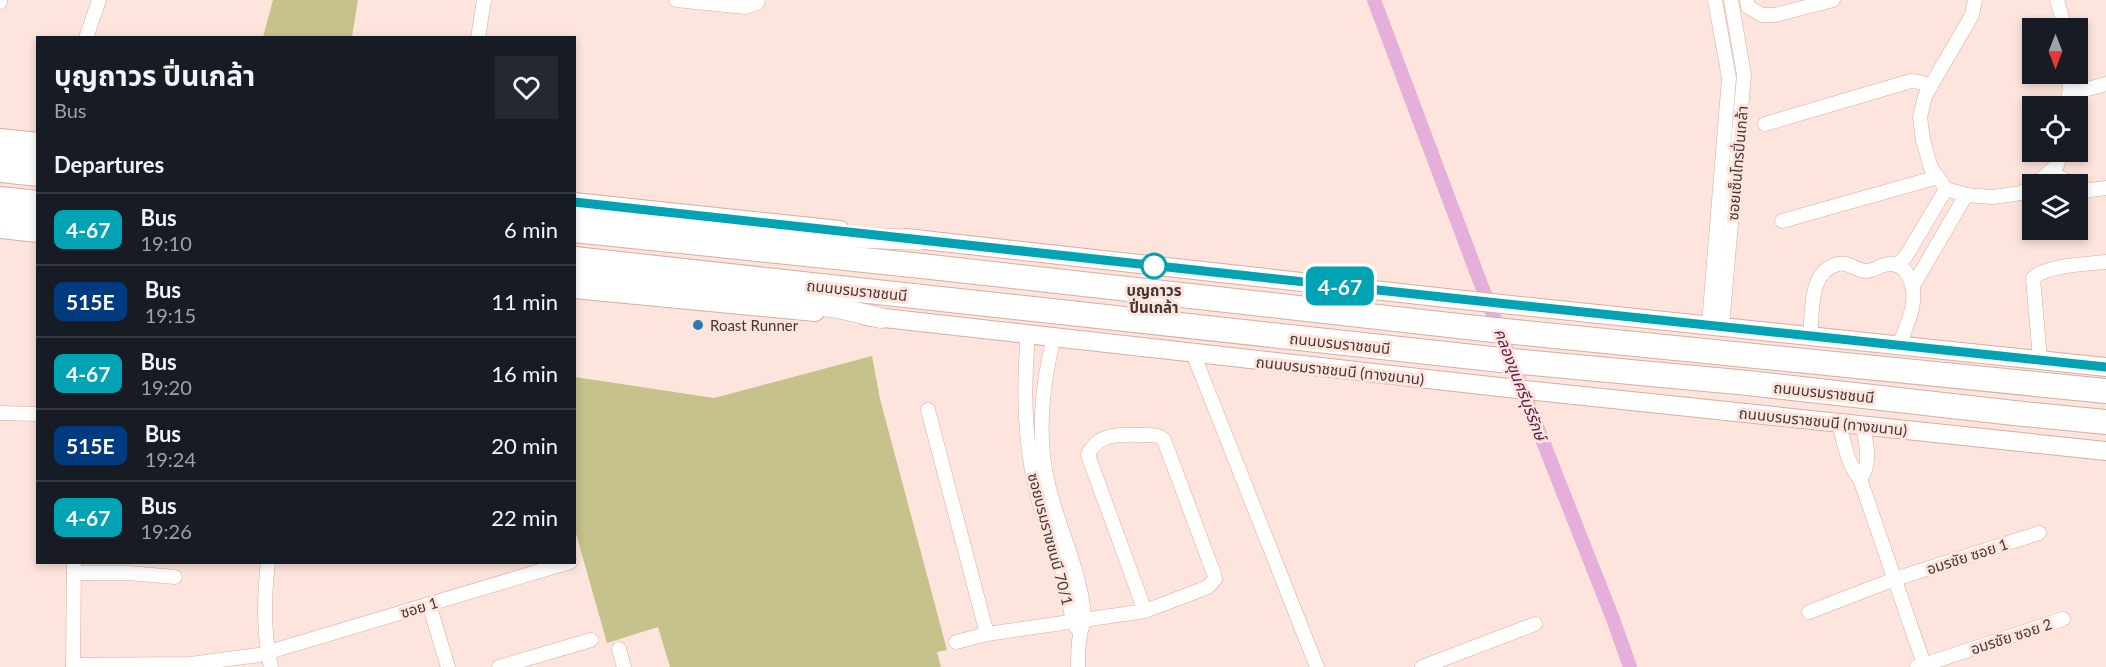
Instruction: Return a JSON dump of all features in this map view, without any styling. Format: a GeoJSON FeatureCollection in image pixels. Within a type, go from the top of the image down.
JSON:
{"type":"FeatureCollection","features":[{"type":"Feature","properties":{"kind":"highway"},"geometry":{"type":"LineString","coordinates":[[0,170],[36,174]]}},
{"type":"Feature","properties":{"kind":"highway"},"geometry":{"type":"LineString","coordinates":[[0,199],[36,203]]}},
{"type":"Feature","properties":{"kind":"highway","name":"ถนนบรมราชชนนี"},"geometry":{"type":"LineString","coordinates":[[577,216],[922,266],[1485,328],[2106,391]]}},
{"type":"Feature","properties":{"kind":"highway","name":"ถนนบรมราชชนนี"},"geometry":{"type":"LineString","coordinates":[[576,260],[1526,363],[1748,383],[2106,422]]}},
{"type":"Feature","properties":{"kind":"main road"},"geometry":{"type":"LineString","coordinates":[[0,138],[36,142]]}},
{"type":"Feature","properties":{"kind":"main road"},"geometry":{"type":"LineString","coordinates":[[0,154],[36,158]]}},
{"type":"Feature","properties":{"kind":"main road"},"geometry":{"type":"LineString","coordinates":[[0,216],[36,220]]}},
{"type":"Feature","properties":{"kind":"main road"},"geometry":{"type":"LineString","coordinates":[[577,216],[754,233],[919,240]]}},
{"type":"Feature","properties":{"kind":"main road"},"geometry":{"type":"LineString","coordinates":[[577,216],[919,240],[2106,367]]}},
{"type":"Feature","properties":{"kind":"main road"},"geometry":{"type":"LineString","coordinates":[[0,229],[36,233]]}},
{"type":"Feature","properties":{"kind":"main road"},"geometry":{"type":"LineString","coordinates":[[754,233],[867,251],[922,266]]}},
{"type":"Feature","properties":{"kind":"main road"},"geometry":{"type":"LineString","coordinates":[[576,276],[838,308],[881,318]]}},
{"type":"Feature","properties":{"kind":"main road","name":"ถนนบรมราชชนนี (ทางขนาน)"},"geometry":{"type":"LineString","coordinates":[[576,289],[881,318],[1538,392],[2106,451]]}},
{"type":"Feature","properties":{"kind":"main road"},"geometry":{"type":"LineString","coordinates":[[724,293],[866,298],[912,296]]}},
{"type":"Feature","properties":{"kind":"street"},"geometry":{"type":"LineString","coordinates":[[87,36],[99,0]]}},
{"type":"Feature","properties":{"kind":"street"},"geometry":{"type":"LineString","coordinates":[[478,36],[484,0]]}},
{"type":"Feature","properties":{"kind":"street"},"geometry":{"type":"LineString","coordinates":[[676,0],[745,7],[757,3],[758,0]]}},
{"type":"Feature","properties":{"kind":"street","name":"ซอยเซ็นโทรปิ่นเกล้า"},"geometry":{"type":"LineString","coordinates":[[1715,0],[1729,78],[1715,325]]}},
{"type":"Feature","properties":{"kind":"street","name":"ซอยเซ็นโทรปิ่นเกล้า"},"geometry":{"type":"LineString","coordinates":[[1715,325],[1744,75],[1731,0]]}},
{"type":"Feature","properties":{"kind":"street"},"geometry":{"type":"LineString","coordinates":[[1747,0],[1748,7],[1762,15],[1775,15],[1833,0]]}},
{"type":"Feature","properties":{"kind":"street"},"geometry":{"type":"LineString","coordinates":[[1975,0],[1972,15],[1925,96],[1920,117],[1923,140],[1931,168],[1946,189],[1966,195],[1993,197],[2022,192]]}},
{"type":"Feature","properties":{"kind":"street"},"geometry":{"type":"LineString","coordinates":[[2057,0],[2063,18]]}},
{"type":"Feature","properties":{"kind":"street"},"geometry":{"type":"LineString","coordinates":[[1765,124],[1911,81],[1931,86]]}},
{"type":"Feature","properties":{"kind":"street"},"geometry":{"type":"LineString","coordinates":[[2078,96],[2106,84]]}},
{"type":"Feature","properties":{"kind":"street"},"geometry":{"type":"LineString","coordinates":[[2049,174],[2059,162]]}},
{"type":"Feature","properties":{"kind":"street"},"geometry":{"type":"LineString","coordinates":[[2051,172],[2054,174]]}},
{"type":"Feature","properties":{"kind":"street"},"geometry":{"type":"LineString","coordinates":[[1782,221],[1938,177]]}},
{"type":"Feature","properties":{"kind":"street"},"geometry":{"type":"LineString","coordinates":[[2088,190],[2106,188]]}},
{"type":"Feature","properties":{"kind":"street"},"geometry":{"type":"LineString","coordinates":[[1898,265],[1906,256],[1946,189]]}},
{"type":"Feature","properties":{"kind":"street"},"geometry":{"type":"LineString","coordinates":[[1913,286],[1966,195]]}},
{"type":"Feature","properties":{"kind":"street"},"geometry":{"type":"LineString","coordinates":[[2040,359],[2033,278],[2038,273],[2050,269],[2106,262]]}},
{"type":"Feature","properties":{"kind":"street"},"geometry":{"type":"LineString","coordinates":[[1810,335],[1816,281],[1824,271],[1838,263],[1851,265],[1863,271],[1872,271],[1888,264],[1898,265],[1907,272],[1913,286],[1914,299],[1899,345]]}},
{"type":"Feature","properties":{"kind":"street","name":"ซอยบรมราชชนนี 70/1"},"geometry":{"type":"LineString","coordinates":[[1028,334],[1025,417],[1032,472],[1038,499],[1078,621]]}},
{"type":"Feature","properties":{"kind":"street","name":"ซอยบรมราชชนนี 70/1"},"geometry":{"type":"LineString","coordinates":[[1054,338],[1044,382],[1041,420],[1048,484],[1070,554],[1080,634],[1077,667]]}},
{"type":"Feature","properties":{"kind":"street"},"geometry":{"type":"LineString","coordinates":[[1193,353],[1317,667]]}},
{"type":"Feature","properties":{"kind":"street"},"geometry":{"type":"LineString","coordinates":[[1025,380],[1044,382]]}},
{"type":"Feature","properties":{"kind":"street"},"geometry":{"type":"LineString","coordinates":[[928,410],[987,634]]}},
{"type":"Feature","properties":{"kind":"street"},"geometry":{"type":"LineString","coordinates":[[0,413],[36,414]]}},
{"type":"Feature","properties":{"kind":"street"},"geometry":{"type":"LineString","coordinates":[[1839,423],[1850,462],[1854,472],[1860,478],[1895,579],[1922,666]]}},
{"type":"Feature","properties":{"kind":"street"},"geometry":{"type":"LineString","coordinates":[[1860,478],[1868,464],[1863,426]]}},
{"type":"Feature","properties":{"kind":"street"},"geometry":{"type":"LineString","coordinates":[[956,642],[987,634],[1145,611],[1208,587],[1215,579],[1164,440],[1155,436],[1113,435],[1097,443],[1088,455],[1145,611]]}},
{"type":"Feature","properties":{"kind":"street","name":"อมรชัย ซอย 1"},"geometry":{"type":"LineString","coordinates":[[1809,612],[1895,579],[2039,533]]}},
{"type":"Feature","properties":{"kind":"street"},"geometry":{"type":"LineString","coordinates":[[268,564],[264,597],[271,667]]}},
{"type":"Feature","properties":{"kind":"street","name":"ซอย 1"},"geometry":{"type":"LineString","coordinates":[[73,666],[190,664],[268,652],[563,564]]}},
{"type":"Feature","properties":{"kind":"street"},"geometry":{"type":"LineString","coordinates":[[73,666],[74,568],[175,577]]}},
{"type":"Feature","properties":{"kind":"street"},"geometry":{"type":"LineString","coordinates":[[429,604],[448,667]]}},
{"type":"Feature","properties":{"kind":"street","name":"อมรชัย ซอย 2"},"geometry":{"type":"LineString","coordinates":[[1922,666],[2063,619]]}},
{"type":"Feature","properties":{"kind":"street"},"geometry":{"type":"LineString","coordinates":[[1422,667],[1535,624]]}},
{"type":"Feature","properties":{"kind":"street"},"geometry":{"type":"LineString","coordinates":[[499,667],[591,640]]}},
{"type":"Feature","properties":{"kind":"street"},"geometry":{"type":"LineString","coordinates":[[619,649],[624,667]]}},
{"type":"Feature","properties":{"kind":"shaded area"},"geometry":{"type":"Polygon","coordinates":[[[273,0],[358,0],[352,36],[263,36],[273,0]]]}},
{"type":"Feature","properties":{"kind":"shaded area"},"geometry":{"type":"Polygon","coordinates":[[[872,356],[880,399],[947,650],[937,652],[941,667],[670,667],[658,627],[607,643],[576,534],[576,377],[714,398],[872,356]]]}},
{"type":"Feature","properties":{"kind":"waterway","name":"คลองขุนศรีบุรีรักษ์"},"geometry":{"type":"LineString","coordinates":[[1374,0],[1482,287],[1630,667]]}},
{"type":"Feature","properties":{"kind":"bus line","name":"4-67"},"geometry":{"type":"LineString","coordinates":[[576,202],[2106,367]]}},
{"type":"Feature","properties":{"kind":"place","name":"บุญถาวร ปิ่นเกล้า"},"geometry":{"type":"Point","coordinates":[1154,266]}},
{"type":"Feature","properties":{"kind":"place","name":"Roast Runner"},"geometry":{"type":"Point","coordinates":[698,325]}}]}
